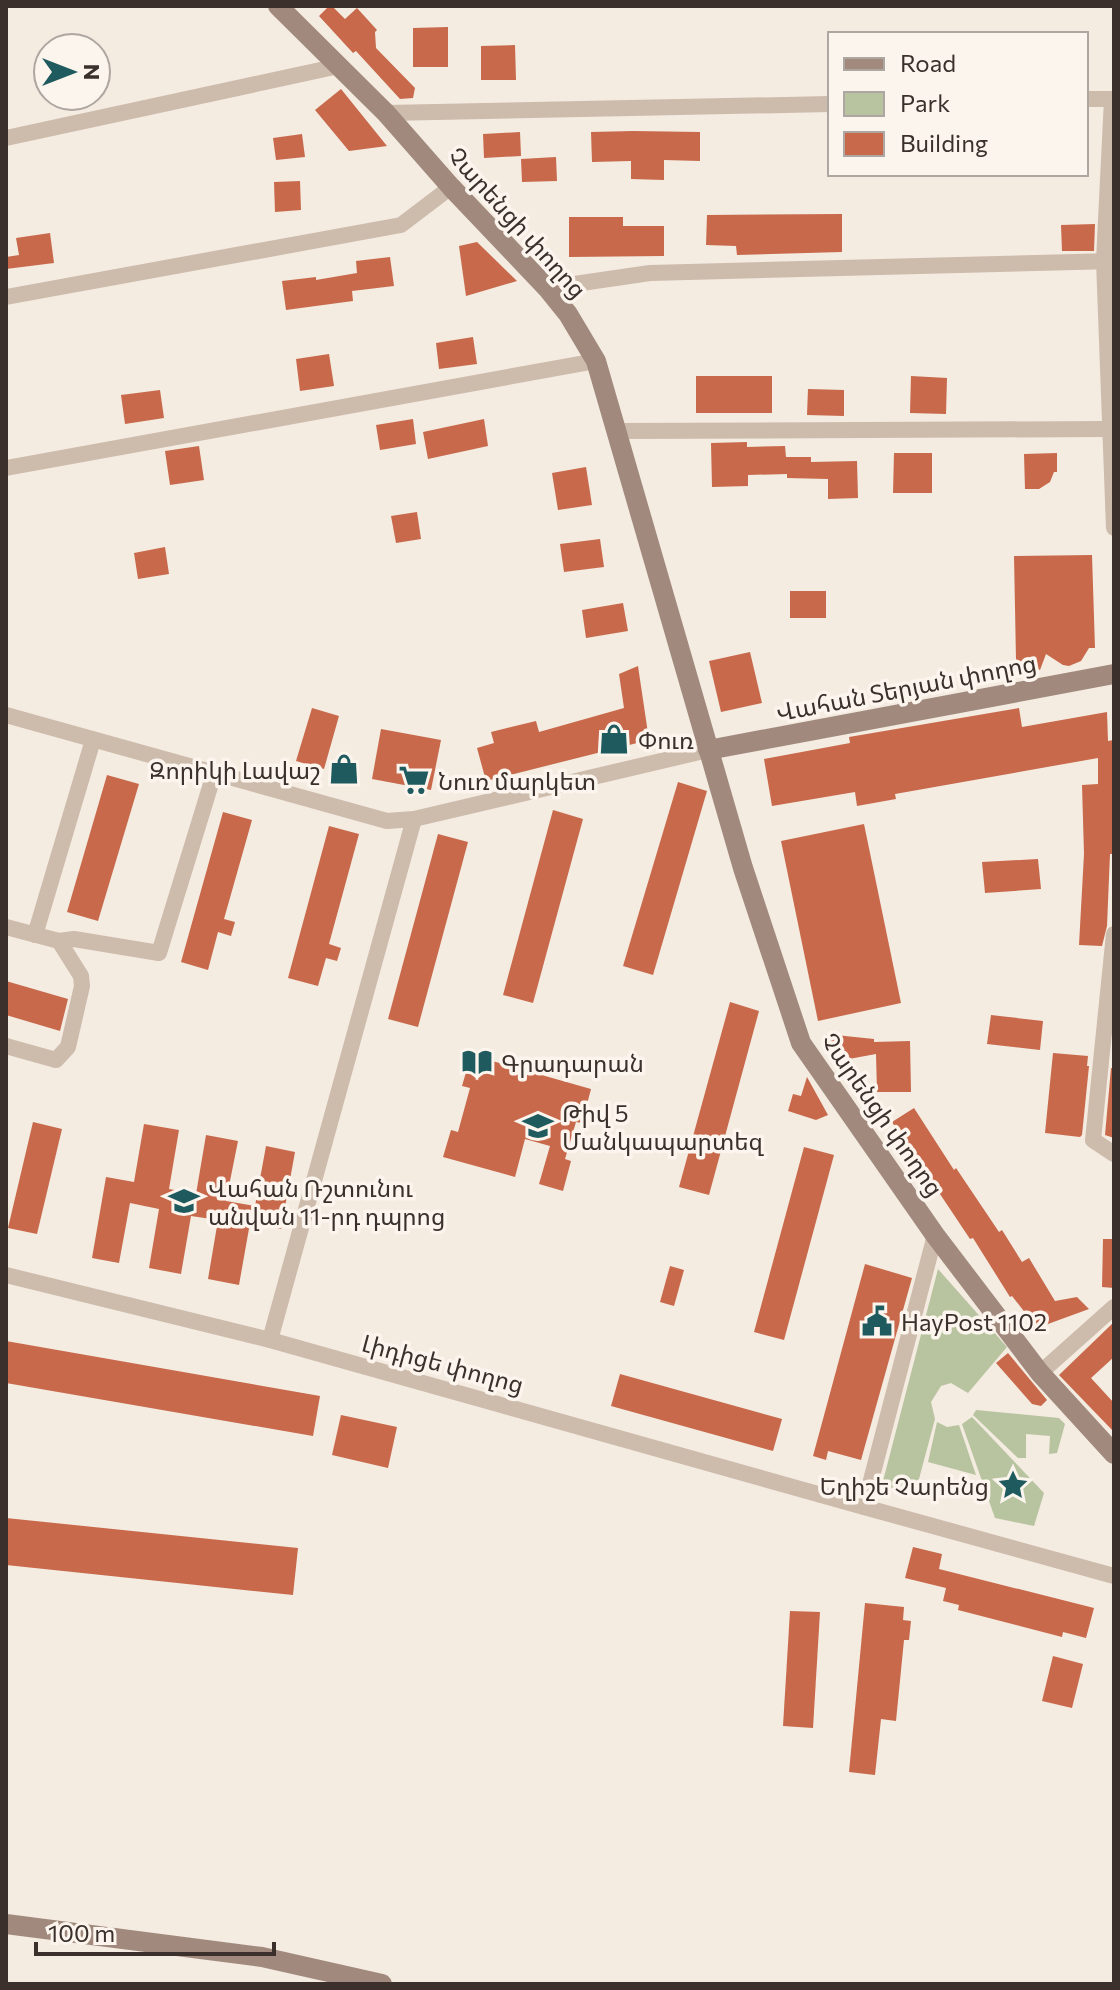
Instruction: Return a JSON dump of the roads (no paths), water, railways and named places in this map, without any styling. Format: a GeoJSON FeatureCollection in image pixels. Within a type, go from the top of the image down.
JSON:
{"type":"FeatureCollection","features":[{"type":"Feature","properties":{"kind":"main road","name":"Չարենցի փողոց"},"geometry":{"type":"LineString","coordinates":[[278,6],[386,113],[547,288],[568,314],[596,361],[743,868],[801,1043],[935,1235],[1040,1373],[1114,1454]]}},
{"type":"Feature","properties":{"kind":"main road","name":"Վահան Տերյան փողոց"},"geometry":{"type":"LineString","coordinates":[[708,750],[1114,674]]}},
{"type":"Feature","properties":{"kind":"main road"},"geometry":{"type":"LineString","coordinates":[[6,1924],[262,1957],[382,1984]]}},
{"type":"Feature","properties":{"kind":"street"},"geometry":{"type":"LineString","coordinates":[[6,138],[339,66]]}},
{"type":"Feature","properties":{"kind":"street"},"geometry":{"type":"LineString","coordinates":[[1088,99],[1113,99],[1108,429],[1114,528]]}},
{"type":"Feature","properties":{"kind":"street"},"geometry":{"type":"LineString","coordinates":[[386,113],[828,104]]}},
{"type":"Feature","properties":{"kind":"street"},"geometry":{"type":"LineString","coordinates":[[6,297],[401,225],[451,187]]}},
{"type":"Feature","properties":{"kind":"street"},"geometry":{"type":"LineString","coordinates":[[547,288],[650,273],[1109,261]]}},
{"type":"Feature","properties":{"kind":"street"},"geometry":{"type":"LineString","coordinates":[[6,468],[596,361]]}},
{"type":"Feature","properties":{"kind":"street"},"geometry":{"type":"LineString","coordinates":[[618,431],[1108,429]]}},
{"type":"Feature","properties":{"kind":"street"},"geometry":{"type":"LineString","coordinates":[[6,715],[387,821],[414,819],[708,750]]}},
{"type":"Feature","properties":{"kind":"street"},"geometry":{"type":"LineString","coordinates":[[35,935],[93,740]]}},
{"type":"Feature","properties":{"kind":"street"},"geometry":{"type":"LineString","coordinates":[[6,927],[59,941],[74,939],[159,953],[214,774]]}},
{"type":"Feature","properties":{"kind":"street"},"geometry":{"type":"LineString","coordinates":[[270,1340],[414,819]]}},
{"type":"Feature","properties":{"kind":"street"},"geometry":{"type":"LineString","coordinates":[[1114,934],[1093,1140],[1114,1154]]}},
{"type":"Feature","properties":{"kind":"street"},"geometry":{"type":"LineString","coordinates":[[6,1046],[56,1060],[68,1047],[82,986],[81,976],[59,941]]}},
{"type":"Feature","properties":{"kind":"street"},"geometry":{"type":"LineString","coordinates":[[864,1507],[935,1235]]}},
{"type":"Feature","properties":{"kind":"street","name":"Լիդիցե փողոց"},"geometry":{"type":"LineString","coordinates":[[6,1275],[270,1340],[1114,1576]]}},
{"type":"Feature","properties":{"kind":"street"},"geometry":{"type":"LineString","coordinates":[[1040,1373],[1114,1307]]}},
{"type":"Feature","properties":{"kind":"place","name":"Փուռ"},"geometry":{"type":"Point","coordinates":[614,739]}},
{"type":"Feature","properties":{"kind":"place","name":"Զորիկի Լավաշ"},"geometry":{"type":"Point","coordinates":[344,769]}},
{"type":"Feature","properties":{"kind":"place","name":"Նուռ մարկետ"},"geometry":{"type":"Point","coordinates":[414,780]}},
{"type":"Feature","properties":{"kind":"place","name":"Գրադարան"},"geometry":{"type":"Point","coordinates":[477,1062]}},
{"type":"Feature","properties":{"kind":"place","name":"Թիվ 5 Մանկապարտեզ"},"geometry":{"type":"Point","coordinates":[538,1126]}},
{"type":"Feature","properties":{"kind":"place","name":"Վահան Ռշտունու անվան 11-րդ դպրոց"},"geometry":{"type":"Point","coordinates":[184,1201]}},
{"type":"Feature","properties":{"kind":"place","name":"HayPost 1102"},"geometry":{"type":"Point","coordinates":[877,1321]}},
{"type":"Feature","properties":{"kind":"place","name":"Եղիշե Չարենց"},"geometry":{"type":"Point","coordinates":[1013,1485]}}]}
